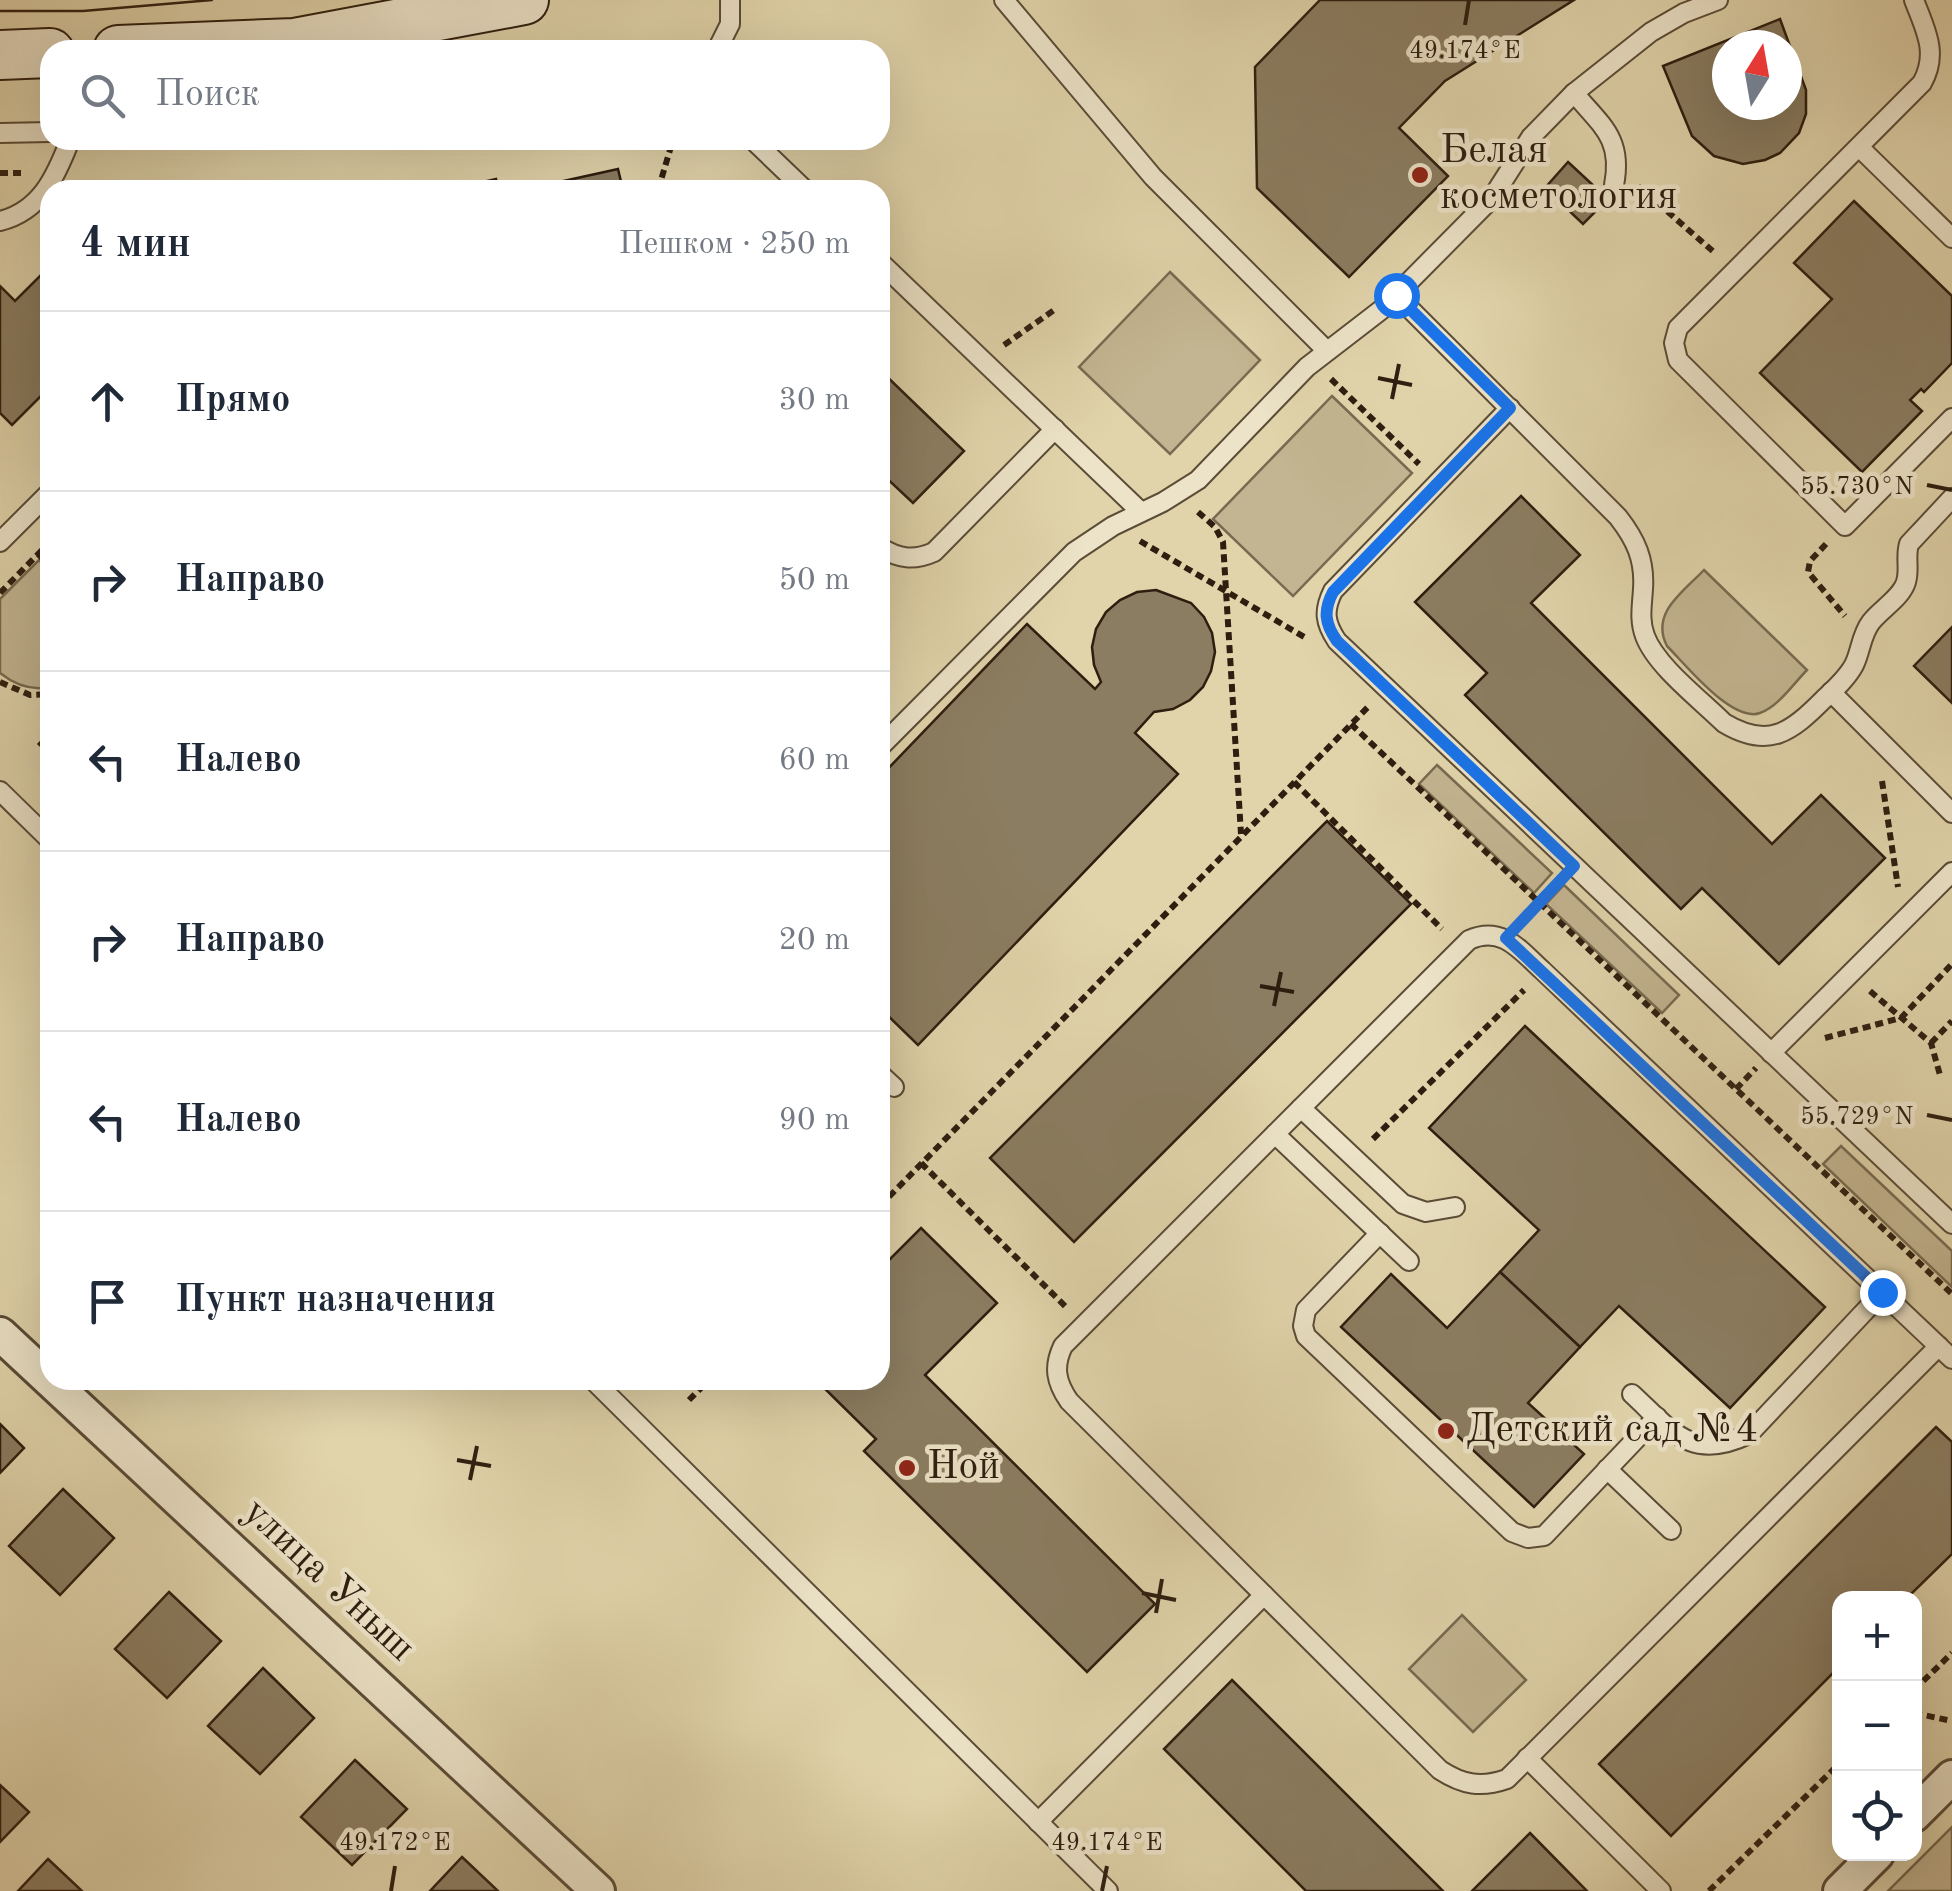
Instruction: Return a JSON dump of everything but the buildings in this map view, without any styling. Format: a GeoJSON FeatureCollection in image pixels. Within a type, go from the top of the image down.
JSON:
{"type":"FeatureCollection","features":[{"type":"Feature","properties":{"kind":"main road"},"geometry":{"type":"LineString","coordinates":[[310,40],[524,0]]}},
{"type":"Feature","properties":{"kind":"main road"},"geometry":{"type":"LineString","coordinates":[[0,55],[40,53]]}},
{"type":"Feature","properties":{"kind":"street","name":"улица Уныш"},"geometry":{"type":"LineString","coordinates":[[0,1334],[40,1371]]}},
{"type":"Feature","properties":{"kind":"street","name":"улица Уныш"},"geometry":{"type":"LineString","coordinates":[[60,1390],[598,1891]]}},
{"type":"Feature","properties":{"kind":"street"},"geometry":{"type":"LineString","coordinates":[[1922,1807],[1952,1777]]}},
{"type":"Feature","properties":{"kind":"street"},"geometry":{"type":"LineString","coordinates":[[1840,1891],[1870,1861]]}},
{"type":"Feature","properties":{"kind":"lane"},"geometry":{"type":"LineString","coordinates":[[721,40],[730,24],[730,0]]}},
{"type":"Feature","properties":{"kind":"lane"},"geometry":{"type":"LineString","coordinates":[[1004,0],[1153,177],[1320,357]]}},
{"type":"Feature","properties":{"kind":"lane"},"geometry":{"type":"LineString","coordinates":[[890,737],[1074,552],[1112,526],[1179,494],[1198,480],[1320,357],[1396,295],[1492,198],[1531,137],[1574,93],[1651,32],[1718,0]]}},
{"type":"Feature","properties":{"kind":"lane"},"geometry":{"type":"LineString","coordinates":[[1914,0],[1931,48],[1922,83],[1678,328],[1674,352],[1845,526],[1952,418]]}},
{"type":"Feature","properties":{"kind":"lane"},"geometry":{"type":"LineString","coordinates":[[1574,93],[1615,145],[1614,185]]}},
{"type":"Feature","properties":{"kind":"lane"},"geometry":{"type":"LineString","coordinates":[[0,133],[40,132]]}},
{"type":"Feature","properties":{"kind":"lane"},"geometry":{"type":"LineString","coordinates":[[1859,146],[1952,238]]}},
{"type":"Feature","properties":{"kind":"lane"},"geometry":{"type":"LineString","coordinates":[[53,180],[66,150]]}},
{"type":"Feature","properties":{"kind":"lane"},"geometry":{"type":"LineString","coordinates":[[763,150],[795,180]]}},
{"type":"Feature","properties":{"kind":"lane"},"geometry":{"type":"LineString","coordinates":[[0,221],[40,198]]}},
{"type":"Feature","properties":{"kind":"lane"},"geometry":{"type":"LineString","coordinates":[[890,272],[1140,512]]}},
{"type":"Feature","properties":{"kind":"lane"},"geometry":{"type":"LineString","coordinates":[[1396,295],[1618,517],[1633,536],[1644,571],[1642,625],[1652,651],[1724,723],[1756,736],[1784,733],[1799,724],[1852,667],[1871,622],[1903,589],[1912,538],[1952,498]]}},
{"type":"Feature","properties":{"kind":"lane"},"geometry":{"type":"LineString","coordinates":[[1510,408],[1333,592],[1327,604],[1328,628],[1386,688],[1952,1224]]}},
{"type":"Feature","properties":{"kind":"lane"},"geometry":{"type":"LineString","coordinates":[[890,553],[910,558],[934,552],[1054,429]]}},
{"type":"Feature","properties":{"kind":"lane"},"geometry":{"type":"LineString","coordinates":[[0,542],[40,502]]}},
{"type":"Feature","properties":{"kind":"lane"},"geometry":{"type":"LineString","coordinates":[[1831,692],[1952,812]]}},
{"type":"Feature","properties":{"kind":"lane"},"geometry":{"type":"LineString","coordinates":[[0,791],[40,830]]}},
{"type":"Feature","properties":{"kind":"lane"},"geometry":{"type":"LineString","coordinates":[[1771,1053],[1952,872]]}},
{"type":"Feature","properties":{"kind":"lane"},"geometry":{"type":"LineString","coordinates":[[1486,934],[1506,938],[1946,1353],[1507,1779],[1490,1785],[1458,1782],[1440,1770],[1083,1415],[1060,1386],[1058,1358],[1084,1325],[1461,948],[1469,940],[1486,934]]}},
{"type":"Feature","properties":{"kind":"lane"},"geometry":{"type":"LineString","coordinates":[[1302,1108],[1409,1208],[1434,1212],[1455,1207]]}},
{"type":"Feature","properties":{"kind":"lane"},"geometry":{"type":"LineString","coordinates":[[1276,1134],[1409,1261]]}},
{"type":"Feature","properties":{"kind":"lane"},"geometry":{"type":"LineString","coordinates":[[1380,1233],[1306,1310],[1306,1336],[1520,1536],[1544,1536],[1657,1417]]}},
{"type":"Feature","properties":{"kind":"lane"},"geometry":{"type":"LineString","coordinates":[[1632,1394],[1681,1440],[1696,1445],[1730,1443],[1749,1434],[1882,1292]]}},
{"type":"Feature","properties":{"kind":"lane"},"geometry":{"type":"LineString","coordinates":[[604,1390],[1108,1891]]}},
{"type":"Feature","properties":{"kind":"lane"},"geometry":{"type":"LineString","coordinates":[[1608,1469],[1671,1530]]}},
{"type":"Feature","properties":{"kind":"lane"},"geometry":{"type":"LineString","coordinates":[[1038,1822],[1264,1594]]}},
{"type":"Feature","properties":{"kind":"lane"},"geometry":{"type":"LineString","coordinates":[[1528,1758],[1661,1891]]}},
{"type":"Feature","properties":{"kind":"path"},"geometry":{"type":"LineString","coordinates":[[661,180],[670,150]]}},
{"type":"Feature","properties":{"kind":"path"},"geometry":{"type":"LineString","coordinates":[[1656,201],[1735,270]]}},
{"type":"Feature","properties":{"kind":"path"},"geometry":{"type":"LineString","coordinates":[[982,360],[1057,308]]}},
{"type":"Feature","properties":{"kind":"path"},"geometry":{"type":"LineString","coordinates":[[1320,357],[1438,482]]}},
{"type":"Feature","properties":{"kind":"path"},"geometry":{"type":"LineString","coordinates":[[1179,494],[1221,537],[1242,836]]}},
{"type":"Feature","properties":{"kind":"path"},"geometry":{"type":"LineString","coordinates":[[1112,526],[1309,639]]}},
{"type":"Feature","properties":{"kind":"path"},"geometry":{"type":"LineString","coordinates":[[1829,596],[1808,568],[1845,526]]}},
{"type":"Feature","properties":{"kind":"path"},"geometry":{"type":"LineString","coordinates":[[0,593],[38,554]]}},
{"type":"Feature","properties":{"kind":"path"},"geometry":{"type":"LineString","coordinates":[[0,682],[30,695],[40,694]]}},
{"type":"Feature","properties":{"kind":"path"},"geometry":{"type":"LineString","coordinates":[[890,1196],[1386,688]]}},
{"type":"Feature","properties":{"kind":"path"},"geometry":{"type":"LineString","coordinates":[[1351,724],[1952,1294]]}},
{"type":"Feature","properties":{"kind":"path"},"geometry":{"type":"LineString","coordinates":[[1874,735],[1904,920]]}},
{"type":"Feature","properties":{"kind":"path"},"geometry":{"type":"LineString","coordinates":[[1294,782],[1461,948]]}},
{"type":"Feature","properties":{"kind":"path"},"geometry":{"type":"LineString","coordinates":[[1506,938],[1574,866]]}},
{"type":"Feature","properties":{"kind":"path"},"geometry":{"type":"LineString","coordinates":[[1771,1053],[1902,1018],[1952,964]]}},
{"type":"Feature","properties":{"kind":"path"},"geometry":{"type":"LineString","coordinates":[[1354,1158],[1543,971]]}},
{"type":"Feature","properties":{"kind":"path"},"geometry":{"type":"LineString","coordinates":[[1851,974],[1931,1043],[1940,1075]]}},
{"type":"Feature","properties":{"kind":"path"},"geometry":{"type":"LineString","coordinates":[[1931,1043],[1952,1020]]}},
{"type":"Feature","properties":{"kind":"path"},"geometry":{"type":"LineString","coordinates":[[922,1163],[1084,1325]]}},
{"type":"Feature","properties":{"kind":"path"},"geometry":{"type":"LineString","coordinates":[[690,1400],[700,1390]]}},
{"type":"Feature","properties":{"kind":"path"},"geometry":{"type":"LineString","coordinates":[[1922,1682],[1952,1654]]}},
{"type":"Feature","properties":{"kind":"path"},"geometry":{"type":"LineString","coordinates":[[1922,1715],[1952,1721]]}},
{"type":"Feature","properties":{"kind":"path"},"geometry":{"type":"LineString","coordinates":[[1709,1891],[1833,1771]]}},
{"type":"Feature","properties":{"kind":"shaded area"},"geometry":{"type":"Polygon","coordinates":[[[1170,272],[1260,360],[1170,454],[1079,367],[1170,272]]]}},
{"type":"Feature","properties":{"kind":"shaded area"},"geometry":{"type":"Polygon","coordinates":[[[1332,396],[1412,473],[1293,596],[1213,519],[1332,396]]]}},
{"type":"Feature","properties":{"kind":"shaded area"},"geometry":{"type":"Polygon","coordinates":[[[40,561],[40,688],[17,684],[0,673],[0,599],[40,561]]]}},
{"type":"Feature","properties":{"kind":"shaded area"},"geometry":{"type":"Polygon","coordinates":[[[1704,570],[1807,670],[1779,700],[1760,713],[1749,714],[1723,701],[1667,646],[1663,634],[1666,613],[1704,570]]]}},
{"type":"Feature","properties":{"kind":"shaded area"},"geometry":{"type":"Polygon","coordinates":[[[1437,765],[1552,873],[1534,893],[1419,784],[1437,765]]]}},
{"type":"Feature","properties":{"kind":"shaded area"},"geometry":{"type":"Polygon","coordinates":[[[1564,885],[1679,995],[1662,1013],[1546,904],[1564,885]]]}},
{"type":"Feature","properties":{"kind":"shaded area"},"geometry":{"type":"Polygon","coordinates":[[[1841,1146],[1952,1251],[1952,1287],[1823,1164],[1841,1146]]]}},
{"type":"Feature","properties":{"kind":"shaded area"},"geometry":{"type":"Polygon","coordinates":[[[1462,1615],[1526,1680],[1473,1732],[1409,1669],[1462,1615]]]}},
{"type":"Feature","properties":{"kind":"shaded area"},"geometry":{"type":"Polygon","coordinates":[[[1952,1827],[1952,1891],[1888,1891],[1922,1861],[1952,1827]]]}},
{"type":"Feature","properties":{"kind":"tram line"},"geometry":{"type":"LineString","coordinates":[[0,11],[83,11],[212,0]]}},
{"type":"Feature","properties":{"kind":"place","name":"Белая косметология"},"geometry":{"type":"Point","coordinates":[1420,175]}},
{"type":"Feature","properties":{"kind":"place","name":"Детский сад №4"},"geometry":{"type":"Point","coordinates":[1446,1431]}},
{"type":"Feature","properties":{"kind":"place","name":"Ной"},"geometry":{"type":"Point","coordinates":[907,1468]}},
{"type":"Feature","properties":{"kind":"route"},"geometry":{"type":"LineString","coordinates":[[1396,295],[1510,408],[1333,592],[1327,604],[1328,628],[1337,641],[1574,866],[1506,938],[1882,1292]]}}]}
